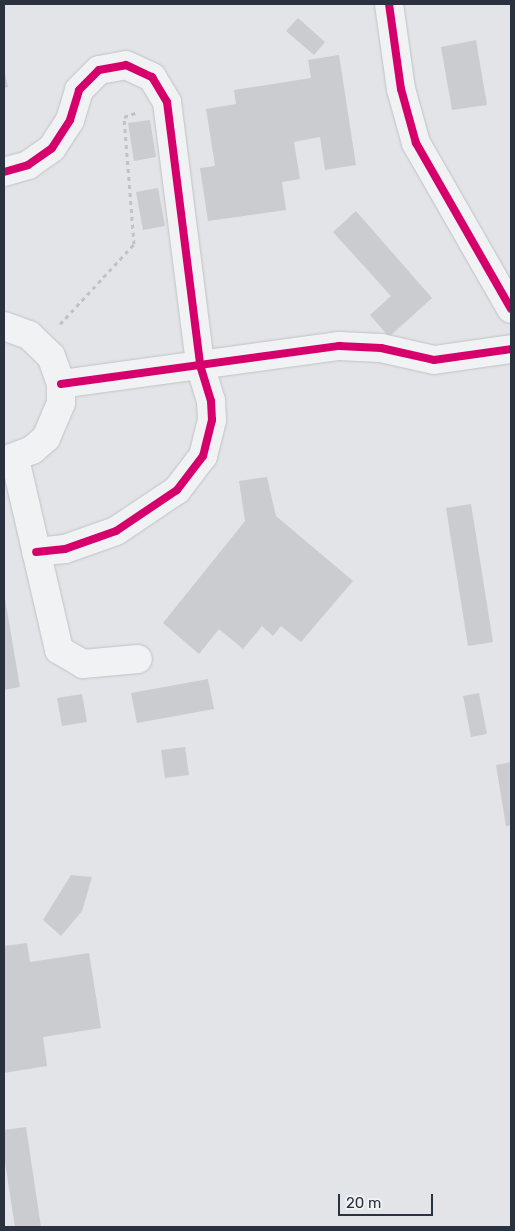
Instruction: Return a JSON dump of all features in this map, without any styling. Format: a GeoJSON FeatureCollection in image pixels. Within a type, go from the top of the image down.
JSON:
{"type":"FeatureCollection","features":[{"type":"Feature","properties":{"kind":"street"},"geometry":{"type":"LineString","coordinates":[[389,4],[401,89],[416,143],[511,309]]}},
{"type":"Feature","properties":{"kind":"street"},"geometry":{"type":"LineString","coordinates":[[4,172],[28,165],[52,148],[70,120],[79,90],[98,70],[126,65],[140,69],[152,77],[167,102],[200,365],[208,383],[212,420],[203,456],[192,474],[158,504],[116,531],[65,549],[36,552]]}},
{"type":"Feature","properties":{"kind":"street"},"geometry":{"type":"LineString","coordinates":[[4,326],[41,344],[61,384],[61,403],[46,438],[9,460],[36,552],[60,650],[83,664],[138,659]]}},
{"type":"Feature","properties":{"kind":"street"},"geometry":{"type":"LineString","coordinates":[[61,384],[339,346],[372,347],[434,360],[511,348]]}},
{"type":"Feature","properties":{"kind":"path"},"geometry":{"type":"LineString","coordinates":[[41,344],[134,244],[124,117],[167,102]]}},
{"type":"Feature","properties":{"kind":"building"},"geometry":{"type":"Polygon","coordinates":[[[298,18],[325,42],[314,55],[286,31],[298,18]]]}},
{"type":"Feature","properties":{"kind":"building"},"geometry":{"type":"Polygon","coordinates":[[[476,40],[487,105],[452,110],[441,47],[476,40]]]}},
{"type":"Feature","properties":{"kind":"building"},"geometry":{"type":"Polygon","coordinates":[[[339,55],[356,165],[325,170],[320,137],[294,142],[300,179],[282,182],[286,210],[208,221],[200,168],[215,166],[206,109],[236,104],[234,90],[311,78],[308,60],[339,55]]]}},
{"type":"Feature","properties":{"kind":"building"},"geometry":{"type":"Polygon","coordinates":[[[4,69],[8,87],[4,88],[4,69]]]}},
{"type":"Feature","properties":{"kind":"building"},"geometry":{"type":"Polygon","coordinates":[[[150,120],[156,157],[134,161],[128,123],[150,120]]]}},
{"type":"Feature","properties":{"kind":"building"},"geometry":{"type":"Polygon","coordinates":[[[158,188],[165,226],[143,230],[136,192],[158,188]]]}},
{"type":"Feature","properties":{"kind":"building"},"geometry":{"type":"Polygon","coordinates":[[[356,211],[432,298],[389,337],[370,315],[391,296],[333,232],[356,211]]]}},
{"type":"Feature","properties":{"kind":"building"},"geometry":{"type":"Polygon","coordinates":[[[267,477],[276,516],[353,581],[301,642],[281,626],[273,636],[262,626],[243,649],[219,629],[199,654],[163,623],[245,521],[239,481],[267,477]]]}},
{"type":"Feature","properties":{"kind":"building"},"geometry":{"type":"Polygon","coordinates":[[[471,504],[493,642],[468,646],[446,508],[471,504]]]}},
{"type":"Feature","properties":{"kind":"building"},"geometry":{"type":"Polygon","coordinates":[[[4,593],[20,687],[4,690],[4,593]]]}},
{"type":"Feature","properties":{"kind":"building"},"geometry":{"type":"Polygon","coordinates":[[[208,679],[214,709],[137,723],[131,693],[208,679]]]}},
{"type":"Feature","properties":{"kind":"building"},"geometry":{"type":"Polygon","coordinates":[[[479,693],[487,734],[471,737],[463,696],[479,693]]]}},
{"type":"Feature","properties":{"kind":"building"},"geometry":{"type":"Polygon","coordinates":[[[82,694],[87,722],[62,726],[57,698],[82,694]]]}},
{"type":"Feature","properties":{"kind":"building"},"geometry":{"type":"Polygon","coordinates":[[[185,747],[189,775],[165,778],[161,750],[185,747]]]}},
{"type":"Feature","properties":{"kind":"building"},"geometry":{"type":"Polygon","coordinates":[[[511,762],[511,825],[506,826],[496,765],[511,762]]]}},
{"type":"Feature","properties":{"kind":"building"},"geometry":{"type":"Polygon","coordinates":[[[71,875],[92,877],[82,911],[61,936],[43,920],[71,875]]]}},
{"type":"Feature","properties":{"kind":"building"},"geometry":{"type":"Polygon","coordinates":[[[27,943],[30,962],[89,953],[101,1028],[43,1037],[47,1066],[4,1073],[4,946],[27,943]]]}},
{"type":"Feature","properties":{"kind":"building"},"geometry":{"type":"Polygon","coordinates":[[[26,1127],[41,1227],[15,1227],[4,1156],[4,1130],[26,1127]]]}},
{"type":"Feature","properties":{"kind":"cycle path"},"geometry":{"type":"LineString","coordinates":[[389,4],[401,89],[416,143],[511,309]]}},
{"type":"Feature","properties":{"kind":"cycle path"},"geometry":{"type":"LineString","coordinates":[[4,172],[28,165],[52,148],[70,120],[79,90],[99,70],[126,65],[152,77],[167,102],[200,365],[211,401],[212,420],[203,456],[177,490],[116,531],[65,549],[36,552]]}},
{"type":"Feature","properties":{"kind":"cycle path"},"geometry":{"type":"LineString","coordinates":[[61,384],[339,346],[381,348],[434,360],[511,349]]}}]}
